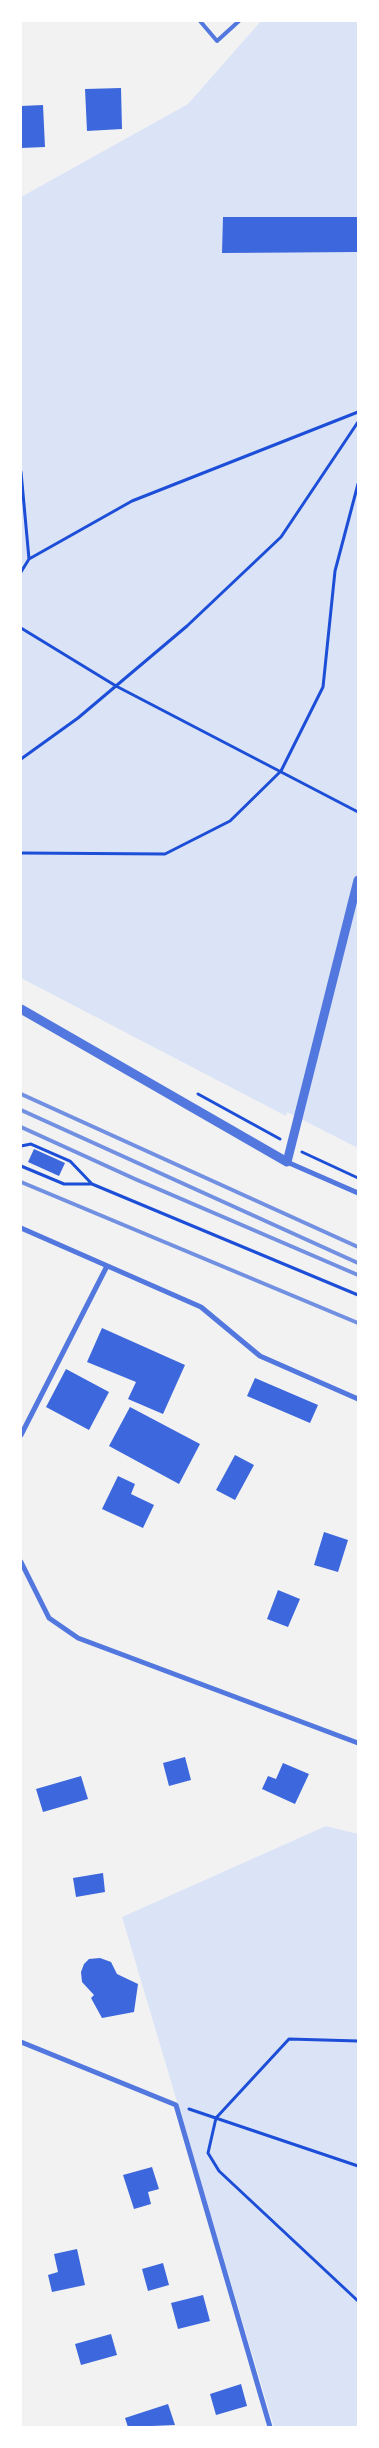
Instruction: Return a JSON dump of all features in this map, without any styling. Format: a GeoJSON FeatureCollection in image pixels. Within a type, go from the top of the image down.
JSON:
{"type":"FeatureCollection","features":[{"type":"Feature","properties":{"kind":"street"},"geometry":{"type":"LineString","coordinates":[[287,1162],[358,880]]}},
{"type":"Feature","properties":{"kind":"street"},"geometry":{"type":"LineString","coordinates":[[21,1009],[287,1162],[358,1193]]}},
{"type":"Feature","properties":{"kind":"street"},"geometry":{"type":"LineString","coordinates":[[21,1228],[201,1307],[260,1356],[358,1399]]}},
{"type":"Feature","properties":{"kind":"street"},"geometry":{"type":"LineString","coordinates":[[21,1434],[107,1266]]}},
{"type":"Feature","properties":{"kind":"street"},"geometry":{"type":"LineString","coordinates":[[21,1562],[49,1618],[78,1638],[358,1744]]}},
{"type":"Feature","properties":{"kind":"street"},"geometry":{"type":"LineString","coordinates":[[21,2042],[176,2105],[270,2427]]}},
{"type":"Feature","properties":{"kind":"lane"},"geometry":{"type":"LineString","coordinates":[[200,21],[217,41],[239,21]]}},
{"type":"Feature","properties":{"kind":"path"},"geometry":{"type":"LineString","coordinates":[[21,572],[29,559],[132,501],[358,412]]}},
{"type":"Feature","properties":{"kind":"path"},"geometry":{"type":"LineString","coordinates":[[21,759],[78,718],[187,626],[281,537],[358,422]]}},
{"type":"Feature","properties":{"kind":"path"},"geometry":{"type":"LineString","coordinates":[[21,472],[29,559]]}},
{"type":"Feature","properties":{"kind":"path"},"geometry":{"type":"LineString","coordinates":[[21,853],[165,854],[230,821],[282,771],[323,687],[335,571],[358,484]]}},
{"type":"Feature","properties":{"kind":"path"},"geometry":{"type":"LineString","coordinates":[[21,628],[116,686],[358,812]]}},
{"type":"Feature","properties":{"kind":"path"},"geometry":{"type":"LineString","coordinates":[[21,1146],[31,1144],[70,1161],[92,1184]]}},
{"type":"Feature","properties":{"kind":"path"},"geometry":{"type":"LineString","coordinates":[[297,1149],[358,1178]]}},
{"type":"Feature","properties":{"kind":"path"},"geometry":{"type":"LineString","coordinates":[[21,1166],[64,1184],[92,1184],[358,1295]]}},
{"type":"Feature","properties":{"kind":"path"},"geometry":{"type":"LineString","coordinates":[[358,2041],[289,2038],[216,2118],[208,2153],[219,2171],[358,2301]]}},
{"type":"Feature","properties":{"kind":"path"},"geometry":{"type":"LineString","coordinates":[[176,2105],[358,2166]]}},
{"type":"Feature","properties":{"kind":"shaded area"},"geometry":{"type":"Polygon","coordinates":[[[261,21],[358,21],[358,1148],[287,1112],[286,1116],[21,978],[21,197],[188,104],[261,21]]]}},
{"type":"Feature","properties":{"kind":"shaded area"},"geometry":{"type":"Polygon","coordinates":[[[326,1826],[358,1834],[358,2427],[274,2427],[122,1917],[326,1826]]]}},
{"type":"Feature","properties":{"kind":"building"},"geometry":{"type":"Polygon","coordinates":[[[121,88],[122,129],[87,131],[85,89],[121,88]]]}},
{"type":"Feature","properties":{"kind":"building"},"geometry":{"type":"Polygon","coordinates":[[[43,105],[45,147],[21,148],[21,106],[43,105]]]}},
{"type":"Feature","properties":{"kind":"building"},"geometry":{"type":"Polygon","coordinates":[[[223,217],[358,217],[358,252],[222,253],[223,217]]]}},
{"type":"Feature","properties":{"kind":"building"},"geometry":{"type":"Polygon","coordinates":[[[34,1149],[65,1163],[59,1176],[28,1162],[34,1149]]]}},
{"type":"Feature","properties":{"kind":"building"},"geometry":{"type":"Polygon","coordinates":[[[102,1328],[185,1365],[163,1414],[128,1399],[136,1382],[87,1362],[102,1328]]]}},
{"type":"Feature","properties":{"kind":"building"},"geometry":{"type":"Polygon","coordinates":[[[66,1369],[109,1392],[89,1430],[46,1407],[66,1369]]]}},
{"type":"Feature","properties":{"kind":"building"},"geometry":{"type":"Polygon","coordinates":[[[255,1378],[318,1405],[310,1423],[247,1396],[255,1378]]]}},
{"type":"Feature","properties":{"kind":"building"},"geometry":{"type":"Polygon","coordinates":[[[130,1407],[200,1444],[179,1484],[109,1446],[130,1407]]]}},
{"type":"Feature","properties":{"kind":"building"},"geometry":{"type":"Polygon","coordinates":[[[235,1455],[254,1465],[235,1500],[216,1490],[235,1455]]]}},
{"type":"Feature","properties":{"kind":"building"},"geometry":{"type":"Polygon","coordinates":[[[118,1476],[135,1484],[131,1494],[154,1505],[143,1528],[102,1509],[118,1476]]]}},
{"type":"Feature","properties":{"kind":"building"},"geometry":{"type":"Polygon","coordinates":[[[324,1532],[348,1540],[338,1572],[314,1565],[324,1532]]]}},
{"type":"Feature","properties":{"kind":"building"},"geometry":{"type":"Polygon","coordinates":[[[278,1590],[300,1599],[288,1627],[267,1619],[278,1590]]]}},
{"type":"Feature","properties":{"kind":"building"},"geometry":{"type":"Polygon","coordinates":[[[185,1757],[191,1780],[169,1786],[163,1763],[185,1757]]]}},
{"type":"Feature","properties":{"kind":"building"},"geometry":{"type":"Polygon","coordinates":[[[283,1763],[309,1774],[295,1804],[262,1789],[268,1776],[276,1779],[283,1763]]]}},
{"type":"Feature","properties":{"kind":"building"},"geometry":{"type":"Polygon","coordinates":[[[81,1776],[88,1799],[43,1812],[36,1789],[81,1776]]]}},
{"type":"Feature","properties":{"kind":"building"},"geometry":{"type":"Polygon","coordinates":[[[103,1873],[105,1892],[76,1897],[73,1878],[103,1873]]]}},
{"type":"Feature","properties":{"kind":"building"},"geometry":{"type":"Polygon","coordinates":[[[100,1958],[111,1962],[117,1974],[138,1984],[134,2012],[102,2018],[91,1998],[94,1995],[82,1982],[81,1972],[84,1964],[89,1959],[100,1958]]]}},
{"type":"Feature","properties":{"kind":"building"},"geometry":{"type":"Polygon","coordinates":[[[152,2167],[159,2189],[148,2192],[151,2204],[134,2209],[123,2175],[152,2167]]]}},
{"type":"Feature","properties":{"kind":"building"},"geometry":{"type":"Polygon","coordinates":[[[77,2249],[85,2285],[52,2292],[48,2275],[58,2272],[54,2254],[77,2249]]]}},
{"type":"Feature","properties":{"kind":"building"},"geometry":{"type":"Polygon","coordinates":[[[163,2263],[169,2285],[148,2291],[142,2269],[163,2263]]]}},
{"type":"Feature","properties":{"kind":"building"},"geometry":{"type":"Polygon","coordinates":[[[203,2295],[210,2321],[178,2329],[171,2303],[203,2295]]]}},
{"type":"Feature","properties":{"kind":"building"},"geometry":{"type":"Polygon","coordinates":[[[111,2334],[117,2355],[81,2365],[75,2344],[111,2334]]]}},
{"type":"Feature","properties":{"kind":"building"},"geometry":{"type":"Polygon","coordinates":[[[241,2384],[247,2406],[216,2415],[210,2394],[241,2384]]]}},
{"type":"Feature","properties":{"kind":"building"},"geometry":{"type":"Polygon","coordinates":[[[168,2404],[175,2425],[128,2427],[125,2418],[168,2404]]]}},
{"type":"Feature","properties":{"kind":"railway"},"geometry":{"type":"LineString","coordinates":[[21,1094],[358,1247]]}},
{"type":"Feature","properties":{"kind":"railway"},"geometry":{"type":"LineString","coordinates":[[21,1110],[358,1263]]}},
{"type":"Feature","properties":{"kind":"railway"},"geometry":{"type":"LineString","coordinates":[[21,1127],[135,1179],[358,1275]]}},
{"type":"Feature","properties":{"kind":"railway"},"geometry":{"type":"LineString","coordinates":[[21,1182],[358,1323]]}}]}
